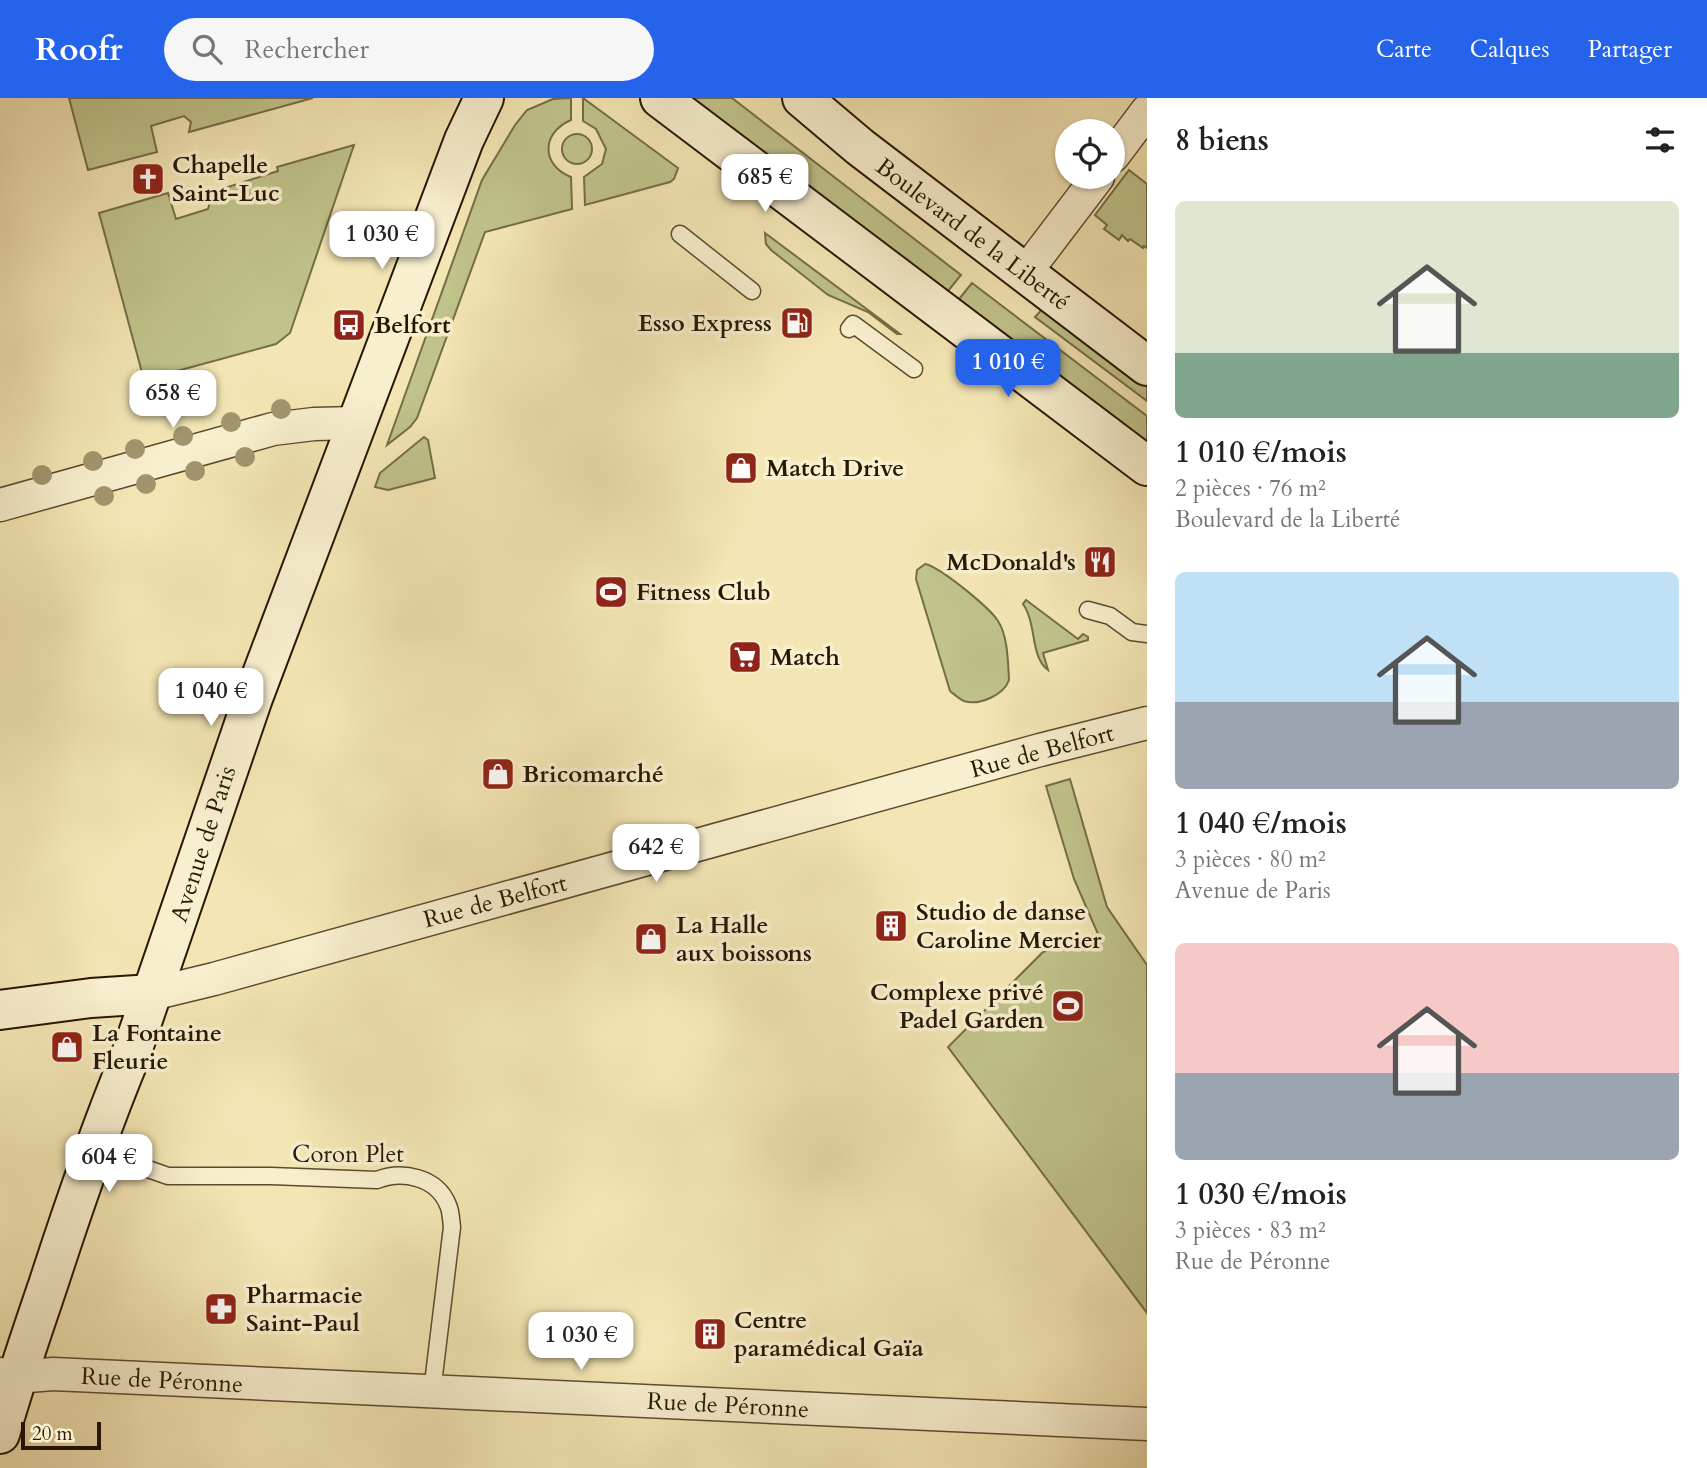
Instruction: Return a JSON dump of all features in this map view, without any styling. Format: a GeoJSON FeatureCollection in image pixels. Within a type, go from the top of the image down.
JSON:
{"type":"FeatureCollection","features":[{"type":"Feature","properties":{"kind":"main road","name":"Avenue de Paris"},"geometry":{"type":"LineString","coordinates":[[464,140],[468,98]]}},
{"type":"Feature","properties":{"kind":"main road","name":"Avenue de Paris"},"geometry":{"type":"LineString","coordinates":[[0,1434],[8,1376],[130,1057],[253,698],[464,140],[484,98]]}},
{"type":"Feature","properties":{"kind":"main road","name":"Avenue de Paris"},"geometry":{"type":"LineString","coordinates":[[464,140],[507,98]]}},
{"type":"Feature","properties":{"kind":"main road"},"geometry":{"type":"LineString","coordinates":[[660,98],[1147,466]]}},
{"type":"Feature","properties":{"kind":"main road","name":"Boulevard de la Liberté"},"geometry":{"type":"LineString","coordinates":[[802,98],[860,147],[1147,366]]}},
{"type":"Feature","properties":{"kind":"main road","name":"Rue de Belfort"},"geometry":{"type":"LineString","coordinates":[[0,1010],[91,998],[152,994]]}},
{"type":"Feature","properties":{"kind":"street"},"geometry":{"type":"LineString","coordinates":[[1125,140],[1147,111]]}},
{"type":"Feature","properties":{"kind":"street"},"geometry":{"type":"LineString","coordinates":[[1025,273],[1089,189]]}},
{"type":"Feature","properties":{"kind":"street"},"geometry":{"type":"LineString","coordinates":[[0,505],[273,429],[357,423]]}},
{"type":"Feature","properties":{"kind":"street","name":"Rue de Belfort"},"geometry":{"type":"LineString","coordinates":[[152,994],[1147,723]]}},
{"type":"Feature","properties":{"kind":"street","name":"Rue de Péronne"},"geometry":{"type":"LineString","coordinates":[[8,1376],[53,1374],[1147,1423]]}},
{"type":"Feature","properties":{"kind":"lane"},"geometry":{"type":"LineString","coordinates":[[680,234],[752,291]]}},
{"type":"Feature","properties":{"kind":"lane"},"geometry":{"type":"LineString","coordinates":[[849,330],[853,324],[914,369]]}},
{"type":"Feature","properties":{"kind":"lane"},"geometry":{"type":"LineString","coordinates":[[1088,610],[1110,616],[1132,632],[1147,635]]}},
{"type":"Feature","properties":{"kind":"lane","name":"Coron Plet"},"geometry":{"type":"LineString","coordinates":[[93,1149],[169,1176],[377,1180],[389,1175],[419,1177],[438,1189],[449,1205],[452,1227],[432,1392]]}},
{"type":"Feature","properties":{"kind":"green space"},"geometry":{"type":"Polygon","coordinates":[[[69,98],[313,98],[189,132],[191,122],[184,116],[151,126],[157,152],[88,170],[69,98]]]}},
{"type":"Feature","properties":{"kind":"green space"},"geometry":{"type":"Polygon","coordinates":[[[571,98],[571,120],[554,133],[548,149],[554,165],[571,177],[572,209],[485,232],[417,418],[387,445],[482,180],[527,110],[553,99],[571,98]]]}},
{"type":"Feature","properties":{"kind":"green space"},"geometry":{"type":"Polygon","coordinates":[[[583,98],[678,168],[674,179],[585,205],[584,177],[602,164],[606,149],[596,129],[583,121],[583,98]]]}},
{"type":"Feature","properties":{"kind":"green space"},"geometry":{"type":"Polygon","coordinates":[[[686,98],[732,98],[961,275],[944,296],[686,98]]]}},
{"type":"Feature","properties":{"kind":"green space"},"geometry":{"type":"Polygon","coordinates":[[[577,134],[588,138],[592,149],[588,160],[577,164],[566,160],[562,149],[566,138],[577,134]]]}},
{"type":"Feature","properties":{"kind":"green space"},"geometry":{"type":"Polygon","coordinates":[[[354,145],[290,333],[276,344],[144,380],[99,213],[168,193],[176,219],[208,209],[210,202],[203,195],[278,171],[277,167],[354,145]]]}},
{"type":"Feature","properties":{"kind":"green space"},"geometry":{"type":"Polygon","coordinates":[[[1129,170],[1147,184],[1147,248],[1130,239],[1128,241],[1122,235],[1119,240],[1104,229],[1107,225],[1095,215],[1115,189],[1125,189],[1125,175],[1129,170]]]}},
{"type":"Feature","properties":{"kind":"green space"},"geometry":{"type":"Polygon","coordinates":[[[765,233],[900,334],[868,312],[828,295],[771,250],[766,244],[765,233]]]}},
{"type":"Feature","properties":{"kind":"green space"},"geometry":{"type":"Polygon","coordinates":[[[972,283],[1147,416],[1147,450],[955,304],[972,283]]]}},
{"type":"Feature","properties":{"kind":"green space"},"geometry":{"type":"Polygon","coordinates":[[[1043,308],[1147,386],[1147,401],[1035,317],[1043,308]]]}},
{"type":"Feature","properties":{"kind":"green space"},"geometry":{"type":"Polygon","coordinates":[[[424,437],[428,440],[435,478],[388,490],[375,487],[380,473],[424,437]]]}},
{"type":"Feature","properties":{"kind":"green space"},"geometry":{"type":"Polygon","coordinates":[[[925,564],[952,580],[998,621],[1007,650],[1009,680],[997,695],[984,701],[970,702],[962,700],[950,691],[916,579],[917,570],[925,564]]]}},
{"type":"Feature","properties":{"kind":"green space"},"geometry":{"type":"Polygon","coordinates":[[[1026,600],[1078,639],[1083,634],[1088,640],[1043,653],[1048,670],[1038,657],[1030,621],[1023,604],[1026,600]]]}},
{"type":"Feature","properties":{"kind":"green space","name":"Complexe privé Padel Garden"},"geometry":{"type":"Polygon","coordinates":[[[1070,779],[1107,907],[1147,965],[1147,1313],[948,1047],[1043,952],[1098,934],[1074,879],[1046,786],[1070,779]]]}},
{"type":"Feature","properties":{"kind":"place","name":"Chapelle Saint-Luc"},"geometry":{"type":"Point","coordinates":[148,179]}},
{"type":"Feature","properties":{"kind":"place","name":"Esso Express"},"geometry":{"type":"Point","coordinates":[797,323]}},
{"type":"Feature","properties":{"kind":"place","name":"Belfort"},"geometry":{"type":"Point","coordinates":[349,325]}},
{"type":"Feature","properties":{"kind":"place","name":"Match Drive"},"geometry":{"type":"Point","coordinates":[741,468]}},
{"type":"Feature","properties":{"kind":"place","name":"McDonald's"},"geometry":{"type":"Point","coordinates":[1100,562]}},
{"type":"Feature","properties":{"kind":"place","name":"Fitness Club"},"geometry":{"type":"Point","coordinates":[611,592]}},
{"type":"Feature","properties":{"kind":"place","name":"Match"},"geometry":{"type":"Point","coordinates":[745,657]}},
{"type":"Feature","properties":{"kind":"place","name":"Bricomarché"},"geometry":{"type":"Point","coordinates":[498,774]}},
{"type":"Feature","properties":{"kind":"place","name":"Studio de danse Caroline Mercier"},"geometry":{"type":"Point","coordinates":[891,926]}},
{"type":"Feature","properties":{"kind":"place","name":"La Halle aux boissons"},"geometry":{"type":"Point","coordinates":[651,939]}},
{"type":"Feature","properties":{"kind":"place","name":"Complexe privé Padel Garden"},"geometry":{"type":"Point","coordinates":[1068,1006]}},
{"type":"Feature","properties":{"kind":"place","name":"La Fontaine Fleurie"},"geometry":{"type":"Point","coordinates":[67,1047]}},
{"type":"Feature","properties":{"kind":"place","name":"Pharmacie Saint-Paul"},"geometry":{"type":"Point","coordinates":[221,1309]}},
{"type":"Feature","properties":{"kind":"place","name":"Centre paramédical Gaïa"},"geometry":{"type":"Point","coordinates":[710,1334]}}]}
